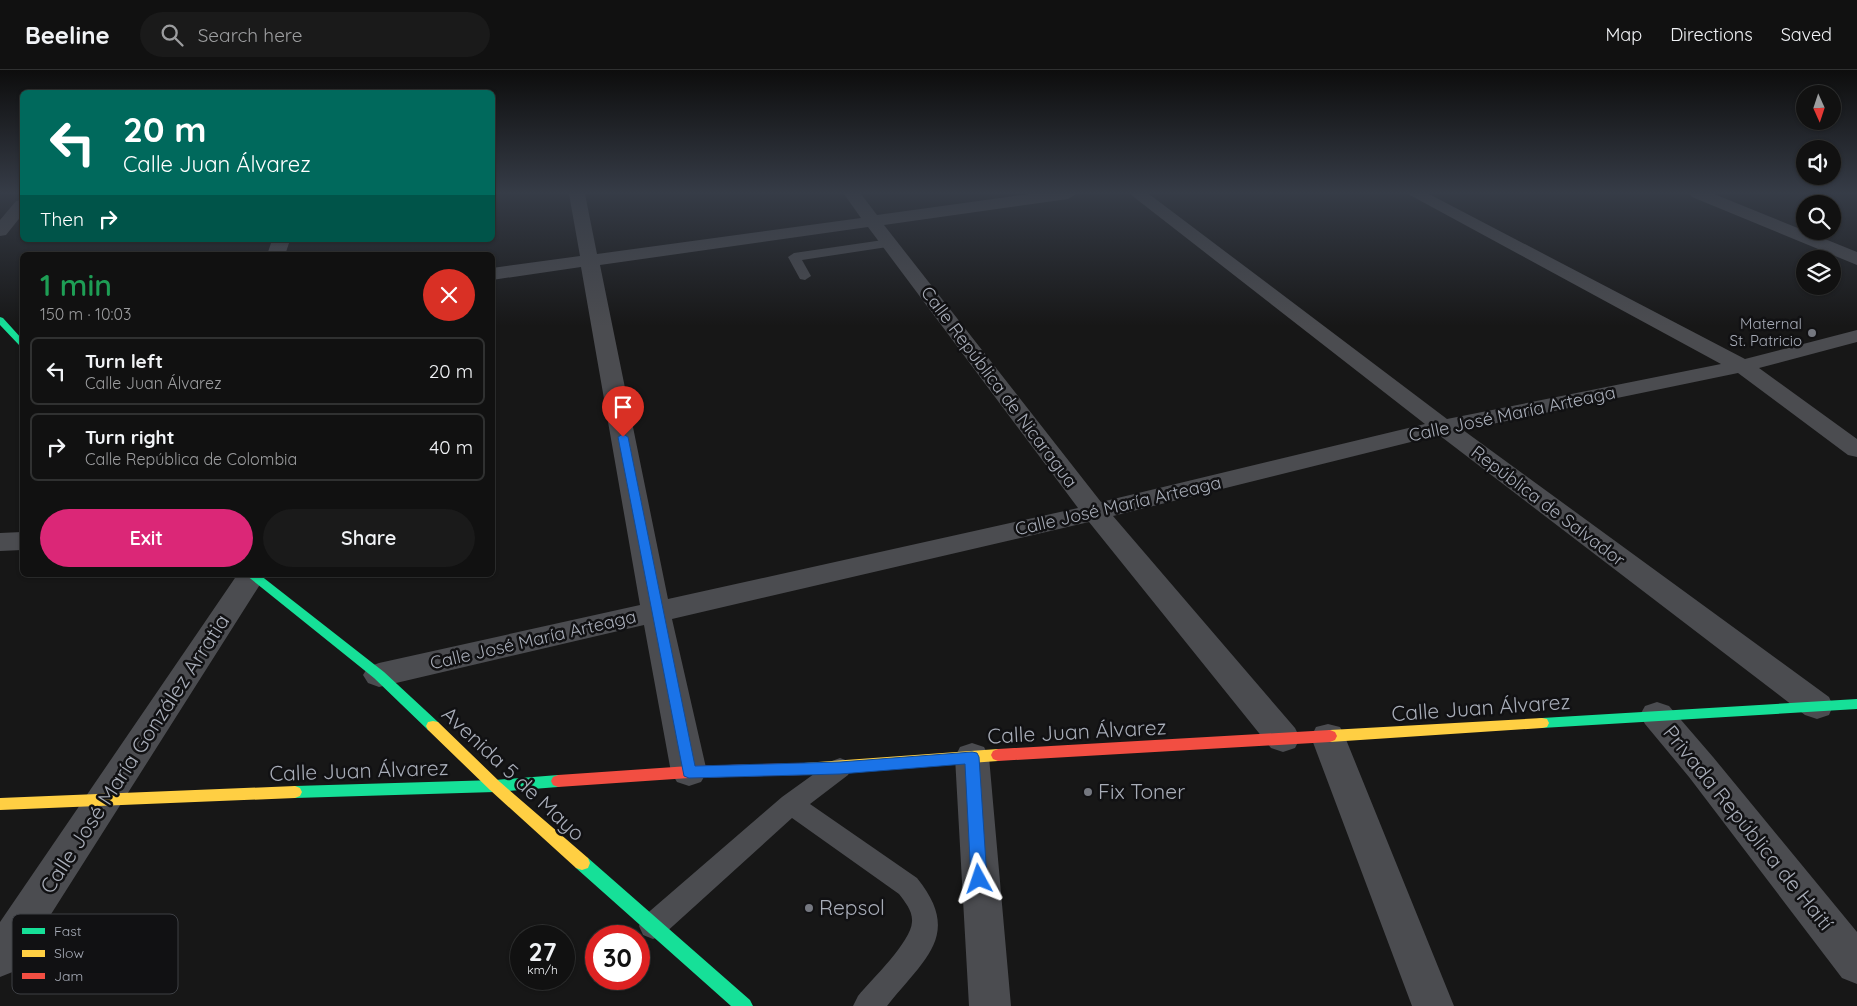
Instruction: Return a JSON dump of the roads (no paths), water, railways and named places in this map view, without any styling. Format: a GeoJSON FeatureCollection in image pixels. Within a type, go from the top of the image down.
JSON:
{"type":"FeatureCollection","features":[{"type":"Feature","properties":{"kind":"street"},"geometry":{"type":"LineString","coordinates":[[585,238],[656,612],[689,772]]}},
{"type":"Feature","properties":{"kind":"street"},"geometry":{"type":"LineString","coordinates":[[495,274],[760,238]]}},
{"type":"Feature","properties":{"kind":"street","name":"Calle República de Nicaragua"},"geometry":{"type":"LineString","coordinates":[[886,238],[1095,512],[1284,738]]}},
{"type":"Feature","properties":{"kind":"street","name":"República de Salvador"},"geometry":{"type":"LineString","coordinates":[[1195,238],[1442,427],[1817,706]]}},
{"type":"Feature","properties":{"kind":"street"},"geometry":{"type":"LineString","coordinates":[[1499,238],[1742,366],[1857,450]]}},
{"type":"Feature","properties":{"kind":"street"},"geometry":{"type":"LineString","coordinates":[[1805,238],[1857,259]]}},
{"type":"Feature","properties":{"kind":"street"},"geometry":{"type":"LineString","coordinates":[[0,320],[20,340]]}},
{"type":"Feature","properties":{"kind":"street","name":"Calle José María Arteaga"},"geometry":{"type":"LineString","coordinates":[[379,675],[1095,512],[1442,427],[1742,366],[1857,336]]}},
{"type":"Feature","properties":{"kind":"street"},"geometry":{"type":"LineString","coordinates":[[0,542],[20,540]]}},
{"type":"Feature","properties":{"kind":"street","name":"Calle José María González Arratia"},"geometry":{"type":"LineString","coordinates":[[29,914],[251,577]]}},
{"type":"Feature","properties":{"kind":"street","name":"Avenida 5 de Mayo"},"geometry":{"type":"LineString","coordinates":[[255,577],[379,675],[494,786],[744,1006]]}},
{"type":"Feature","properties":{"kind":"street","name":"Calle Juan Álvarez"},"geometry":{"type":"LineString","coordinates":[[0,804],[106,798],[494,786],[689,772],[840,768],[972,757],[1857,704]]}},
{"type":"Feature","properties":{"kind":"street","name":"Privada República de Haití"},"geometry":{"type":"LineString","coordinates":[[1657,715],[1701,767],[1857,964]]}},
{"type":"Feature","properties":{"kind":"street"},"geometry":{"type":"LineString","coordinates":[[1328,736],[1433,1006]]}},
{"type":"Feature","properties":{"kind":"street"},"geometry":{"type":"LineString","coordinates":[[972,757],[990,1006]]}},
{"type":"Feature","properties":{"kind":"street","name":"Calle José María González Arratia"},"geometry":{"type":"LineString","coordinates":[[0,957],[12,939]]}},
{"type":"Feature","properties":{"kind":"lane"},"geometry":{"type":"LineString","coordinates":[[805,276],[794,257],[890,243]]}},
{"type":"Feature","properties":{"kind":"lane"},"geometry":{"type":"LineString","coordinates":[[653,926],[791,804],[840,768]]}},
{"type":"Feature","properties":{"kind":"lane"},"geometry":{"type":"LineString","coordinates":[[791,804],[908,886],[922,903],[926,920],[922,940],[868,1006]]}},
{"type":"Feature","properties":{"kind":"place","name":"Maternal St. Patricio"},"geometry":{"type":"Point","coordinates":[1812,333]}},
{"type":"Feature","properties":{"kind":"place","name":"Fix Toner"},"geometry":{"type":"Point","coordinates":[1088,792]}},
{"type":"Feature","properties":{"kind":"place","name":"Repsol"},"geometry":{"type":"Point","coordinates":[809,908]}}]}
